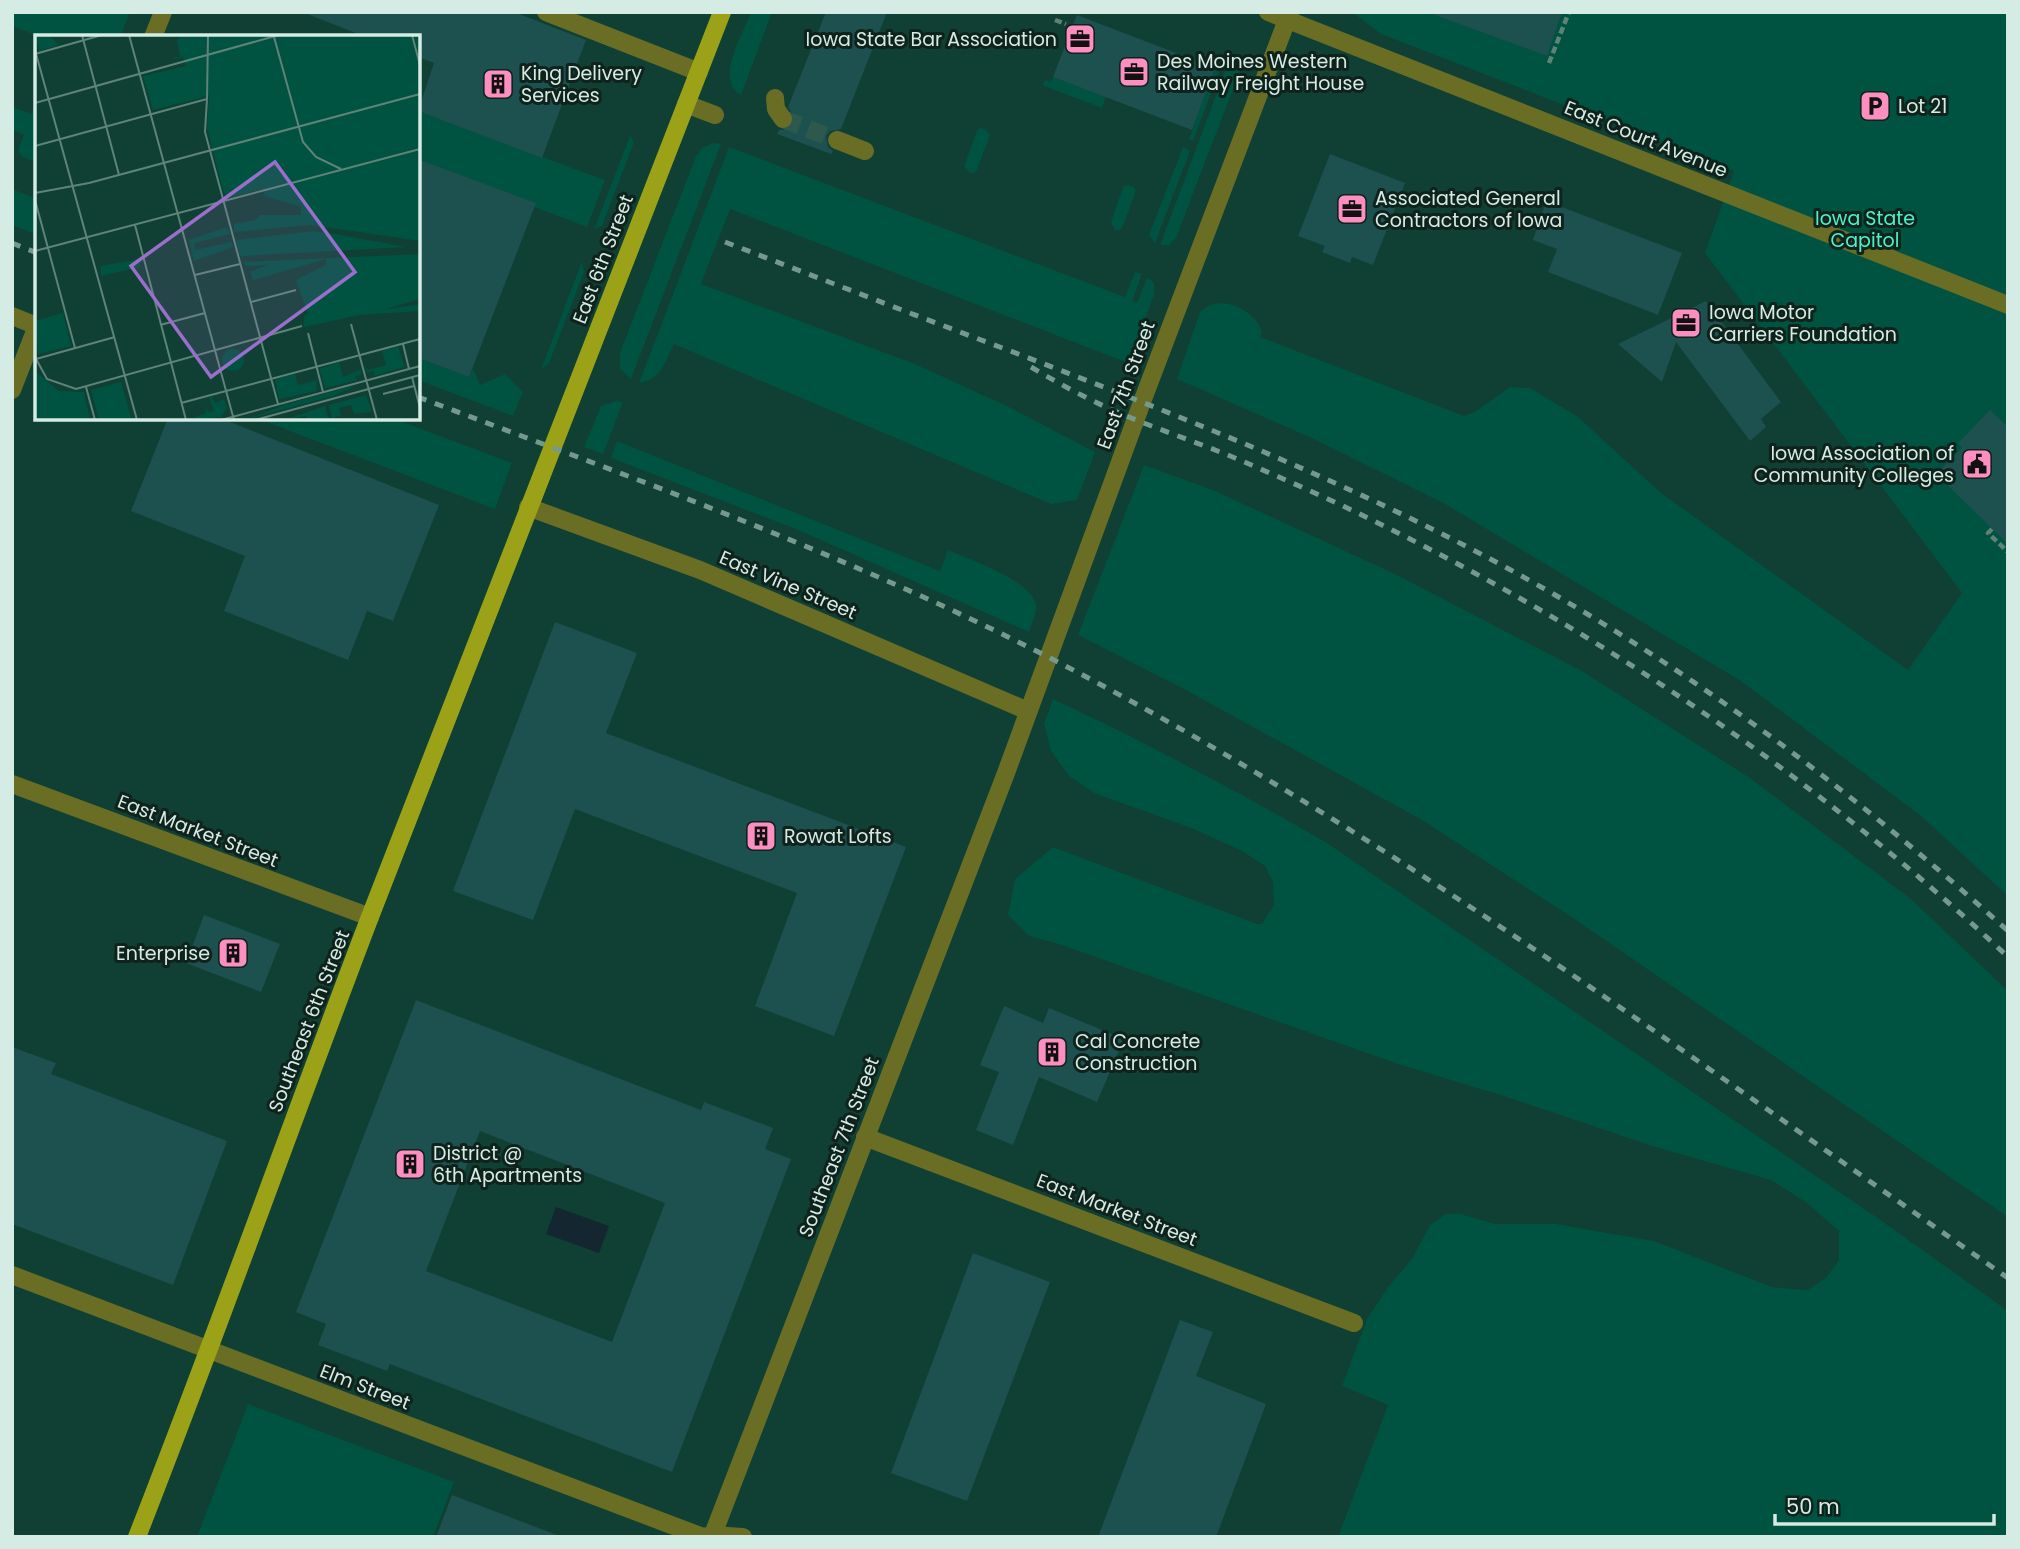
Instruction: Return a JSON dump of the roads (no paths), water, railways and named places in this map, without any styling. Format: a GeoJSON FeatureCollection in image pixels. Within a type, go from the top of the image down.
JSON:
{"type":"FeatureCollection","features":[{"type":"Feature","properties":{"kind":"main road","name":"East 6th Street"},"geometry":{"type":"LineString","coordinates":[[525,514],[722,12]]}},
{"type":"Feature","properties":{"kind":"main road","name":"Southeast 6th Street"},"geometry":{"type":"LineString","coordinates":[[137,1537],[525,514]]}},
{"type":"Feature","properties":{"kind":"street"},"geometry":{"type":"LineString","coordinates":[[154,35],[163,12]]}},
{"type":"Feature","properties":{"kind":"street"},"geometry":{"type":"LineString","coordinates":[[546,12],[699,72]]}},
{"type":"Feature","properties":{"kind":"street","name":"East Court Avenue"},"geometry":{"type":"LineString","coordinates":[[1268,12],[1289,16],[2008,305]]}},
{"type":"Feature","properties":{"kind":"street","name":"East 7th Street"},"geometry":{"type":"LineString","coordinates":[[1006,773],[1166,337],[1289,16]]}},
{"type":"Feature","properties":{"kind":"street"},"geometry":{"type":"LineString","coordinates":[[775,98],[776,109],[783,119]]}},
{"type":"Feature","properties":{"kind":"street"},"geometry":{"type":"LineString","coordinates":[[686,104],[715,115]]}},
{"type":"Feature","properties":{"kind":"street"},"geometry":{"type":"LineString","coordinates":[[837,140],[866,151]]}},
{"type":"Feature","properties":{"kind":"street"},"geometry":{"type":"LineString","coordinates":[[12,316],[35,325]]}},
{"type":"Feature","properties":{"kind":"street"},"geometry":{"type":"LineString","coordinates":[[12,390],[35,331]]}},
{"type":"Feature","properties":{"kind":"street","name":"East Vine Street"},"geometry":{"type":"LineString","coordinates":[[525,514],[725,581],[1028,711]]}},
{"type":"Feature","properties":{"kind":"street","name":"Southeast 7th Street"},"geometry":{"type":"LineString","coordinates":[[708,1536],[1006,773]]}},
{"type":"Feature","properties":{"kind":"street","name":"East Market Street"},"geometry":{"type":"LineString","coordinates":[[12,783],[370,918]]}},
{"type":"Feature","properties":{"kind":"street","name":"East Market Street"},"geometry":{"type":"LineString","coordinates":[[866,1137],[1354,1323]]}},
{"type":"Feature","properties":{"kind":"street","name":"Elm Street"},"geometry":{"type":"LineString","coordinates":[[12,1275],[708,1536],[743,1537]]}},
{"type":"Feature","properties":{"kind":"water"},"geometry":{"type":"Polygon","coordinates":[[[556,1207],[609,1226],[599,1253],[546,1234],[556,1207]]]}},
{"type":"Feature","properties":{"kind":"tunnel"},"geometry":{"type":"LineString","coordinates":[[783,119],[837,140]]}},
{"type":"Feature","properties":{"kind":"railway"},"geometry":{"type":"LineString","coordinates":[[725,242],[1207,428],[1389,508],[1507,568],[1641,647],[1768,735],[1891,830],[2008,931]]}},
{"type":"Feature","properties":{"kind":"railway"},"geometry":{"type":"LineString","coordinates":[[12,243],[35,252]]}},
{"type":"Feature","properties":{"kind":"railway"},"geometry":{"type":"LineString","coordinates":[[1031,367],[1108,408],[1242,461],[1353,511],[1455,562],[1623,660],[1784,770],[1861,829],[2008,957]]}},
{"type":"Feature","properties":{"kind":"railway"},"geometry":{"type":"LineString","coordinates":[[420,398],[659,488],[899,586],[1054,660],[1179,728],[1422,875],[1658,1034],[2008,1278]]}},
{"type":"Feature","properties":{"kind":"place","name":"Iowa State Bar Association"},"geometry":{"type":"Point","coordinates":[1080,39]}},
{"type":"Feature","properties":{"kind":"place","name":"Des Moines Western Railway Freight House"},"geometry":{"type":"Point","coordinates":[1134,72]}},
{"type":"Feature","properties":{"kind":"place","name":"King Delivery Services"},"geometry":{"type":"Point","coordinates":[498,84]}},
{"type":"Feature","properties":{"kind":"place","name":"Lot 21"},"geometry":{"type":"Point","coordinates":[1875,106]}},
{"type":"Feature","properties":{"kind":"place","name":"Associated General Contractors of Iowa"},"geometry":{"type":"Point","coordinates":[1352,209]}},
{"type":"Feature","properties":{"kind":"place","name":"Iowa Motor Carriers Foundation"},"geometry":{"type":"Point","coordinates":[1686,323]}},
{"type":"Feature","properties":{"kind":"place","name":"Iowa Association of Community Colleges"},"geometry":{"type":"Point","coordinates":[1977,464]}},
{"type":"Feature","properties":{"kind":"place","name":"Rowat Lofts"},"geometry":{"type":"Point","coordinates":[761,836]}},
{"type":"Feature","properties":{"kind":"place","name":"Enterprise"},"geometry":{"type":"Point","coordinates":[233,953]}},
{"type":"Feature","properties":{"kind":"place","name":"Cal Concrete Construction"},"geometry":{"type":"Point","coordinates":[1052,1052]}},
{"type":"Feature","properties":{"kind":"place","name":"District @ 6th Apartments"},"geometry":{"type":"Point","coordinates":[410,1164]}},
{"type":"Feature","properties":{"kind":"park label","name":"Iowa State Capitol"},"geometry":{"type":"Point","coordinates":[1865,229]}}]}
